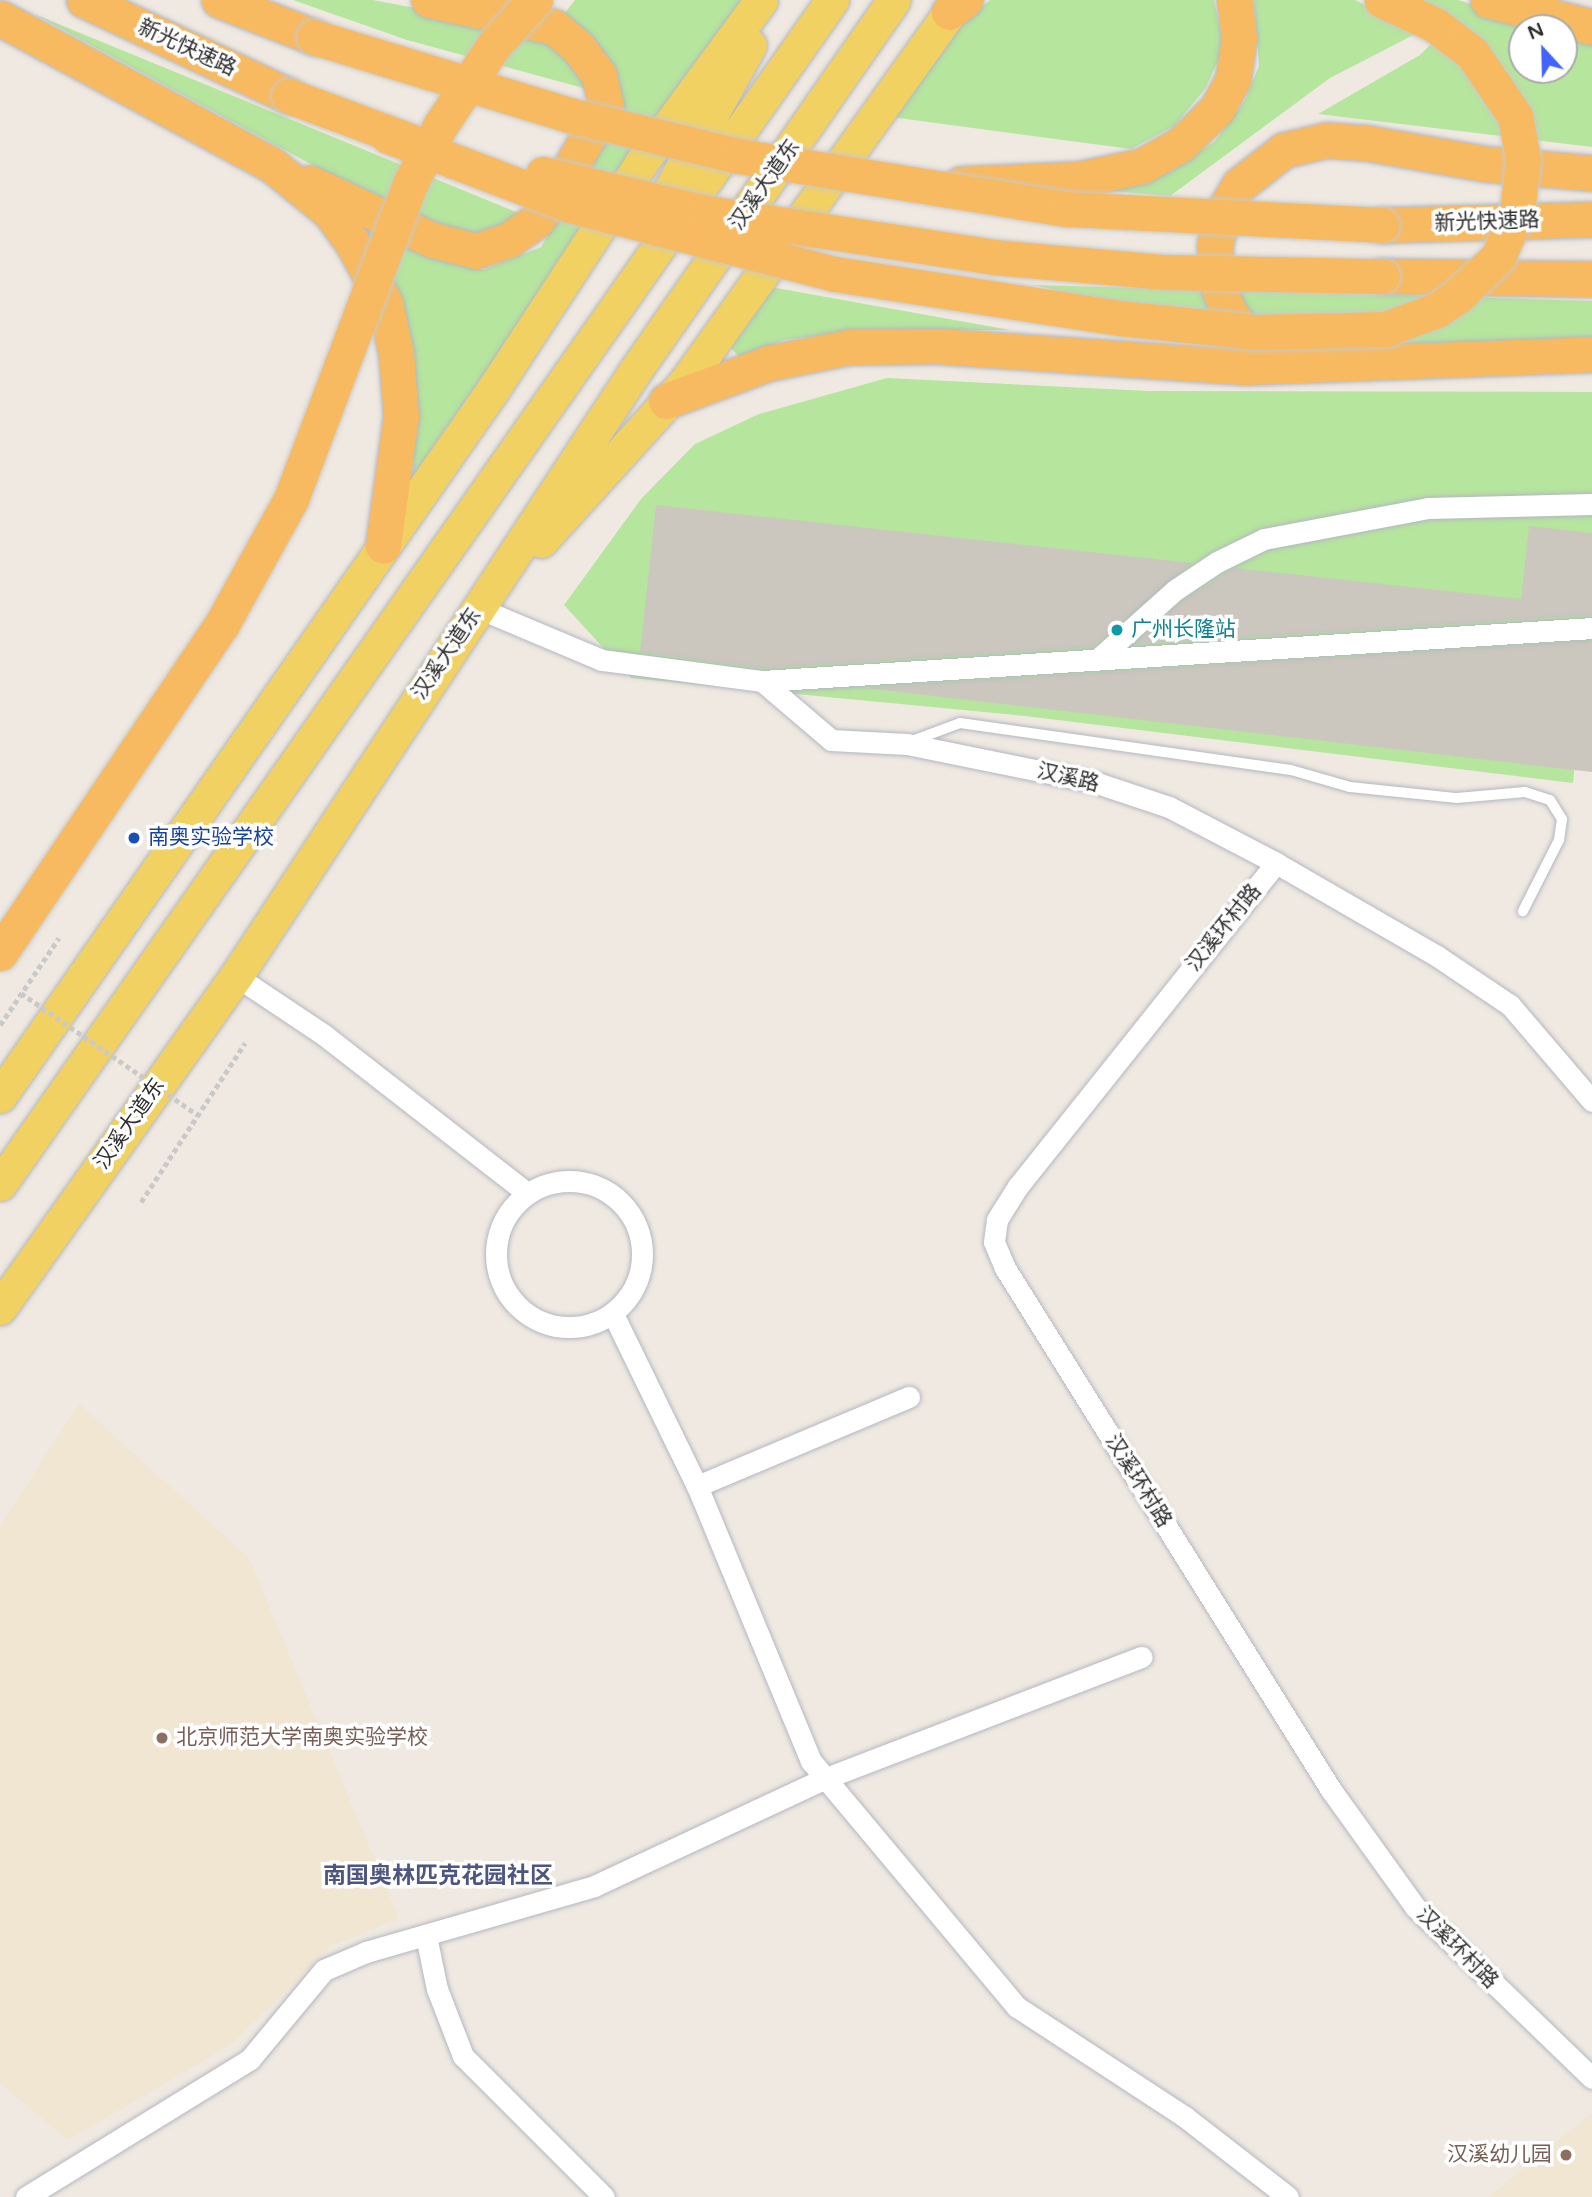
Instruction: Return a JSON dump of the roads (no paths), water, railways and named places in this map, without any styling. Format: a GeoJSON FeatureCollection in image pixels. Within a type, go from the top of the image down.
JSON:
{"type":"FeatureCollection","features":[{"type":"Feature","properties":{"kind":"highway","name":"新光快速路"},"geometry":{"type":"LineString","coordinates":[[84,0],[289,96],[388,136]]}},
{"type":"Feature","properties":{"kind":"highway"},"geometry":{"type":"LineString","coordinates":[[219,0],[314,37],[569,116],[739,156],[915,186],[1080,178],[1142,166],[1181,144],[1217,110],[1233,79],[1239,38],[1234,0]]}},
{"type":"Feature","properties":{"kind":"highway"},"geometry":{"type":"LineString","coordinates":[[272,165],[433,240],[476,250],[510,239],[536,221],[606,106],[599,75],[579,48],[554,27],[429,0]]}},
{"type":"Feature","properties":{"kind":"highway"},"geometry":{"type":"LineString","coordinates":[[0,953],[222,624],[291,499],[411,182],[440,126],[486,57],[535,0]]}},
{"type":"Feature","properties":{"kind":"highway"},"geometry":{"type":"LineString","coordinates":[[388,136],[570,205],[859,278],[1119,318],[1255,332],[1386,329],[1437,310],[1458,296],[1497,257],[1517,213],[1523,159],[1515,116],[1472,53],[1436,25],[1382,0]]}},
{"type":"Feature","properties":{"kind":"highway"},"geometry":{"type":"LineString","coordinates":[[1489,0],[1592,27]]}},
{"type":"Feature","properties":{"kind":"highway"},"geometry":{"type":"LineString","coordinates":[[0,18],[228,137],[272,165],[330,212],[386,303],[401,416],[383,547]]}},
{"type":"Feature","properties":{"kind":"highway"},"geometry":{"type":"LineString","coordinates":[[388,136],[663,203],[816,232],[993,257],[1165,272],[1592,279]]}},
{"type":"Feature","properties":{"kind":"highway"},"geometry":{"type":"LineString","coordinates":[[1393,361],[1255,338],[1242,329],[1220,293],[1214,266],[1218,230],[1239,186],[1284,150],[1327,140],[1486,164],[1592,173]]}},
{"type":"Feature","properties":{"kind":"highway","name":"新光快速路"},"geometry":{"type":"LineString","coordinates":[[915,186],[1067,209],[1382,225],[1592,219]]}},
{"type":"Feature","properties":{"kind":"highway"},"geometry":{"type":"LineString","coordinates":[[666,401],[769,363],[849,347],[937,346],[1245,367],[1592,354]]}},
{"type":"Feature","properties":{"kind":"main road"},"geometry":{"type":"LineString","coordinates":[[0,1096],[383,547],[641,163],[761,0]]}},
{"type":"Feature","properties":{"kind":"main road"},"geometry":{"type":"LineString","coordinates":[[574,363],[775,0]]}},
{"type":"Feature","properties":{"kind":"main road"},"geometry":{"type":"LineString","coordinates":[[0,1184],[574,363],[832,0]]}},
{"type":"Feature","properties":{"kind":"main road","name":"汉溪大道东"},"geometry":{"type":"LineString","coordinates":[[0,1308],[236,976],[635,371],[894,0]]}},
{"type":"Feature","properties":{"kind":"main road"},"geometry":{"type":"LineString","coordinates":[[478,608],[685,382],[957,4]]}},
{"type":"Feature","properties":{"kind":"street"},"geometry":{"type":"LineString","coordinates":[[1098,659],[1175,590],[1217,562],[1264,539],[1428,508],[1592,504]]}},
{"type":"Feature","properties":{"kind":"street"},"geometry":{"type":"LineString","coordinates":[[478,608],[602,660],[762,681],[1592,628]]}},
{"type":"Feature","properties":{"kind":"street","name":"汉溪路"},"geometry":{"type":"LineString","coordinates":[[762,681],[831,740],[906,744],[1094,782],[1216,828],[1437,956],[1510,1005],[1592,1101]]}},
{"type":"Feature","properties":{"kind":"street","name":"汉溪环村路"},"geometry":{"type":"LineString","coordinates":[[1276,863],[1018,1186],[997,1220],[995,1242],[1020,1292],[1346,1811],[1415,1907],[1592,2078]]}},
{"type":"Feature","properties":{"kind":"street"},"geometry":{"type":"LineString","coordinates":[[236,976],[324,1035],[527,1193]]}},
{"type":"Feature","properties":{"kind":"street"},"geometry":{"type":"LineString","coordinates":[[574,1180],[597,1186],[618,1199],[633,1218],[641,1241],[641,1265],[633,1288],[614,1315],[575,1327],[551,1325],[528,1316],[510,1300],[499,1279],[494,1255],[498,1231],[509,1210],[527,1193],[550,1183],[574,1180]]}},
{"type":"Feature","properties":{"kind":"street"},"geometry":{"type":"LineString","coordinates":[[614,1315],[698,1486],[811,1761],[1017,2007],[1185,2116],[1288,2197]]}},
{"type":"Feature","properties":{"kind":"street"},"geometry":{"type":"LineString","coordinates":[[698,1486],[909,1397]]}},
{"type":"Feature","properties":{"kind":"street"},"geometry":{"type":"LineString","coordinates":[[26,2197],[250,2059],[324,1970],[426,1936],[594,1886],[826,1778],[1142,1657]]}},
{"type":"Feature","properties":{"kind":"street"},"geometry":{"type":"LineString","coordinates":[[426,1936],[438,1989],[463,2056],[604,2197]]}},
{"type":"Feature","properties":{"kind":"lane"},"geometry":{"type":"LineString","coordinates":[[906,744],[960,723],[1292,770],[1350,787],[1457,798],[1525,792],[1550,800],[1562,819],[1559,840],[1523,911]]}},
{"type":"Feature","properties":{"kind":"place","name":"广州长隆站"},"geometry":{"type":"Point","coordinates":[1117,630]}},
{"type":"Feature","properties":{"kind":"place","name":"南奥实验学校"},"geometry":{"type":"Point","coordinates":[134,838]}},
{"type":"Feature","properties":{"kind":"place","name":"北京师范大学南奥实验学校"},"geometry":{"type":"Point","coordinates":[162,1738]}},
{"type":"Feature","properties":{"kind":"place","name":"汉溪幼儿园"},"geometry":{"type":"Point","coordinates":[1566,2155]}},
{"type":"Feature","properties":{"kind":"district","name":"南国奥林匹克花园社区"},"geometry":{"type":"Point","coordinates":[438,1876]}}]}
